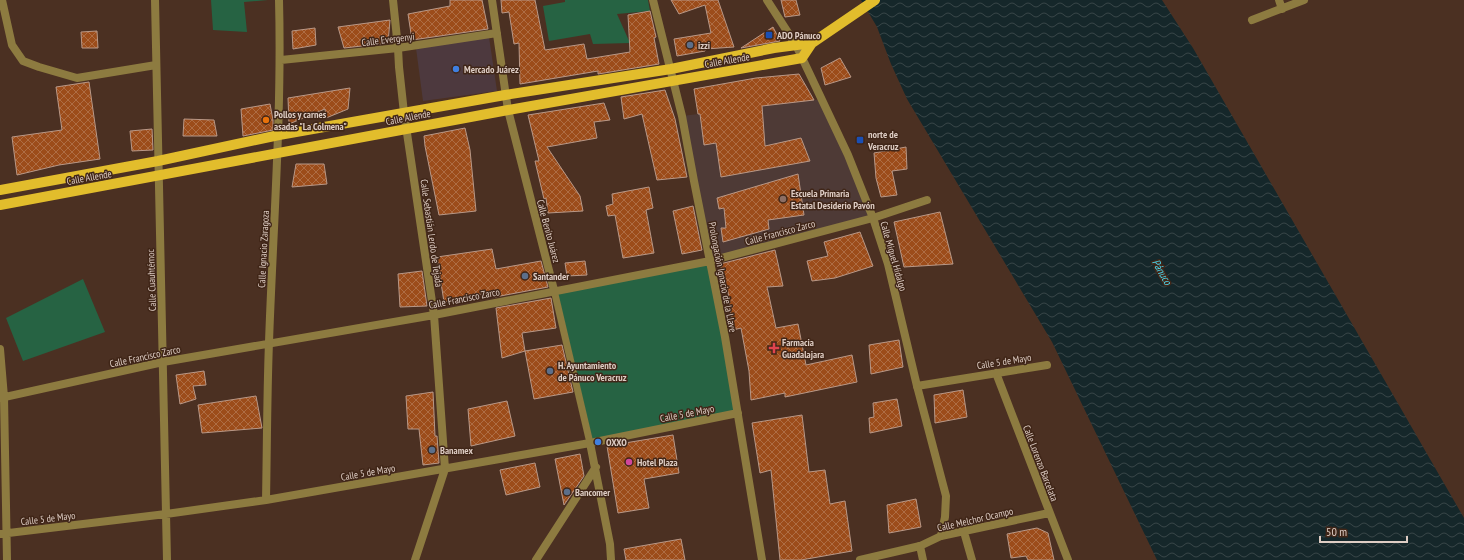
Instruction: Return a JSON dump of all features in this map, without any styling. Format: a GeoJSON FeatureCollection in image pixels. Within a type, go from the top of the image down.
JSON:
{"type":"FeatureCollection","features":[{"type":"Feature","properties":{"kind":"main road","name":"Calle Allende"},"geometry":{"type":"LineString","coordinates":[[0,205],[158,177],[508,110],[674,82],[802,58],[812,43],[875,0]]}},
{"type":"Feature","properties":{"kind":"main road","name":"Calle Allende"},"geometry":{"type":"LineString","coordinates":[[0,190],[158,161],[279,135],[505,95],[671,69],[774,48],[812,43]]}},
{"type":"Feature","properties":{"kind":"street"},"geometry":{"type":"LineString","coordinates":[[2,0],[12,45],[23,61],[77,78],[156,65]]}},
{"type":"Feature","properties":{"kind":"street","name":"Calle Cuauhtémoc"},"geometry":{"type":"LineString","coordinates":[[155,0],[167,560]]}},
{"type":"Feature","properties":{"kind":"street","name":"Calle Ignacio Zaragoza"},"geometry":{"type":"LineString","coordinates":[[266,500],[269,344],[279,135],[281,60],[280,0]]}},
{"type":"Feature","properties":{"kind":"street","name":"Calle Sebastián Lerdo de Tejada"},"geometry":{"type":"LineString","coordinates":[[393,0],[398,48],[398,67],[434,315],[445,469],[415,560]]}},
{"type":"Feature","properties":{"kind":"street","name":"Calle Benito Juárez"},"geometry":{"type":"LineString","coordinates":[[492,0],[508,110],[554,290],[596,467],[610,544],[611,560]]}},
{"type":"Feature","properties":{"kind":"street","name":"Prolongación Ignacio de la Llave"},"geometry":{"type":"LineString","coordinates":[[653,0],[682,116],[728,352],[762,560]]}},
{"type":"Feature","properties":{"kind":"street","name":"Calle Miguel Hidalgo"},"geometry":{"type":"LineString","coordinates":[[767,0],[796,45],[848,155],[873,218],[888,264],[917,386],[946,496],[945,517],[941,536]]}},
{"type":"Feature","properties":{"kind":"street"},"geometry":{"type":"LineString","coordinates":[[1279,0],[1282,9]]}},
{"type":"Feature","properties":{"kind":"street"},"geometry":{"type":"LineString","coordinates":[[1252,20],[1304,0]]}},
{"type":"Feature","properties":{"kind":"street","name":"Calle Evergenyi"},"geometry":{"type":"LineString","coordinates":[[281,60],[398,48],[497,34]]}},
{"type":"Feature","properties":{"kind":"street","name":"Calle Francisco Zarco"},"geometry":{"type":"LineString","coordinates":[[2,397],[163,362],[434,315],[554,290],[710,261],[873,218],[927,200]]}},
{"type":"Feature","properties":{"kind":"street"},"geometry":{"type":"LineString","coordinates":[[0,349],[2,397],[3,534],[7,560]]}},
{"type":"Feature","properties":{"kind":"street","name":"Calle 5 de Mayo"},"geometry":{"type":"LineString","coordinates":[[917,386],[1047,364]]}},
{"type":"Feature","properties":{"kind":"street","name":"Calle Lorenzo Barcelata"},"geometry":{"type":"LineString","coordinates":[[996,373],[1068,560]]}},
{"type":"Feature","properties":{"kind":"street","name":"Calle 5 de Mayo"},"geometry":{"type":"LineString","coordinates":[[3,534],[266,500],[445,469],[738,413]]}},
{"type":"Feature","properties":{"kind":"street"},"geometry":{"type":"LineString","coordinates":[[536,560],[596,467]]}},
{"type":"Feature","properties":{"kind":"street","name":"Calle Melchor Ocampo"},"geometry":{"type":"LineString","coordinates":[[860,560],[920,546],[941,536],[1049,512]]}},
{"type":"Feature","properties":{"kind":"street"},"geometry":{"type":"LineString","coordinates":[[964,532],[972,560]]}},
{"type":"Feature","properties":{"kind":"street"},"geometry":{"type":"LineString","coordinates":[[920,546],[923,560]]}},
{"type":"Feature","properties":{"kind":"shaded area","name":"Mercado Juárez"},"geometry":{"type":"Polygon","coordinates":[[[489,37],[497,91],[423,101],[416,48],[489,37]]]}},
{"type":"Feature","properties":{"kind":"shaded area"},"geometry":{"type":"Polygon","coordinates":[[[823,99],[875,218],[710,261],[682,116],[823,99]]]}},
{"type":"Feature","properties":{"kind":"green space"},"geometry":{"type":"Polygon","coordinates":[[[211,0],[268,0],[244,2],[247,32],[213,30],[211,0]]]}},
{"type":"Feature","properties":{"kind":"green space"},"geometry":{"type":"Polygon","coordinates":[[[565,0],[648,0],[650,11],[617,14],[630,43],[593,44],[590,34],[549,41],[543,6],[565,2],[565,0]]]}},
{"type":"Feature","properties":{"kind":"green space"},"geometry":{"type":"Polygon","coordinates":[[[710,261],[738,413],[590,443],[554,290],[710,261]]]}},
{"type":"Feature","properties":{"kind":"green space"},"geometry":{"type":"Polygon","coordinates":[[[83,279],[105,332],[23,361],[6,318],[83,279]]]}},
{"type":"Feature","properties":{"kind":"water","name":"Pánuco"},"geometry":{"type":"Polygon","coordinates":[[[861,0],[1162,0],[1193,48],[1464,518],[1464,560],[1157,560],[1052,342],[907,99],[891,64],[877,27],[861,0]]]}},
{"type":"Feature","properties":{"kind":"building"},"geometry":{"type":"Polygon","coordinates":[[[450,0],[482,0],[488,29],[412,40],[408,14],[450,6],[450,0]]]}},
{"type":"Feature","properties":{"kind":"building"},"geometry":{"type":"Polygon","coordinates":[[[501,0],[535,0],[545,50],[584,44],[587,59],[630,52],[628,15],[650,11],[656,37],[654,38],[659,64],[598,74],[598,71],[520,84],[519,43],[514,44],[509,12],[502,13],[501,0]]]}},
{"type":"Feature","properties":{"kind":"building"},"geometry":{"type":"Polygon","coordinates":[[[671,0],[718,0],[734,47],[705,49],[705,51],[677,56],[674,39],[711,33],[705,5],[679,14],[671,0]]]}},
{"type":"Feature","properties":{"kind":"building"},"geometry":{"type":"Polygon","coordinates":[[[781,0],[796,0],[800,15],[785,17],[781,0]]]}},
{"type":"Feature","properties":{"kind":"building"},"geometry":{"type":"Polygon","coordinates":[[[390,20],[388,43],[344,48],[338,27],[390,20]]]}},
{"type":"Feature","properties":{"kind":"building","name":"ADO Pánuco"},"geometry":{"type":"Polygon","coordinates":[[[773,27],[780,41],[741,48],[773,27]]]}},
{"type":"Feature","properties":{"kind":"building"},"geometry":{"type":"Polygon","coordinates":[[[315,28],[316,45],[293,49],[292,31],[315,28]]]}},
{"type":"Feature","properties":{"kind":"building"},"geometry":{"type":"Polygon","coordinates":[[[97,31],[98,48],[82,48],[81,32],[97,31]]]}},
{"type":"Feature","properties":{"kind":"building"},"geometry":{"type":"Polygon","coordinates":[[[840,58],[851,77],[825,85],[821,68],[840,58]]]}},
{"type":"Feature","properties":{"kind":"building"},"geometry":{"type":"Polygon","coordinates":[[[799,74],[814,100],[762,106],[765,146],[801,138],[810,161],[721,177],[716,143],[704,145],[700,114],[698,114],[694,89],[756,78],[799,74]]]}},
{"type":"Feature","properties":{"kind":"building"},"geometry":{"type":"Polygon","coordinates":[[[89,82],[100,159],[59,165],[17,175],[12,137],[62,130],[56,87],[89,82]]]}},
{"type":"Feature","properties":{"kind":"building"},"geometry":{"type":"Polygon","coordinates":[[[350,88],[348,109],[326,118],[325,109],[289,124],[288,98],[350,88]]]}},
{"type":"Feature","properties":{"kind":"building"},"geometry":{"type":"Polygon","coordinates":[[[665,90],[675,119],[687,177],[657,180],[642,114],[624,119],[621,97],[665,90]]]}},
{"type":"Feature","properties":{"kind":"building"},"geometry":{"type":"Polygon","coordinates":[[[604,103],[610,120],[594,122],[597,138],[547,147],[580,196],[583,211],[548,213],[546,198],[544,199],[535,161],[539,161],[528,115],[604,103]]]}},
{"type":"Feature","properties":{"kind":"building"},"geometry":{"type":"Polygon","coordinates":[[[270,104],[273,130],[243,136],[241,109],[270,104]]]}},
{"type":"Feature","properties":{"kind":"building"},"geometry":{"type":"Polygon","coordinates":[[[184,119],[214,120],[217,136],[183,136],[184,119]]]}},
{"type":"Feature","properties":{"kind":"building"},"geometry":{"type":"Polygon","coordinates":[[[465,128],[470,150],[476,211],[439,215],[424,136],[465,128]]]}},
{"type":"Feature","properties":{"kind":"building"},"geometry":{"type":"Polygon","coordinates":[[[152,129],[153,150],[132,151],[130,131],[152,129]]]}},
{"type":"Feature","properties":{"kind":"building"},"geometry":{"type":"Polygon","coordinates":[[[906,147],[907,169],[892,171],[897,195],[881,197],[876,178],[874,153],[906,147]]]}},
{"type":"Feature","properties":{"kind":"building"},"geometry":{"type":"Polygon","coordinates":[[[296,164],[324,164],[327,184],[292,187],[296,164]]]}},
{"type":"Feature","properties":{"kind":"building"},"geometry":{"type":"Polygon","coordinates":[[[798,174],[804,215],[768,220],[769,229],[723,242],[721,228],[726,228],[724,208],[719,209],[717,198],[798,174]]]}},
{"type":"Feature","properties":{"kind":"building"},"geometry":{"type":"Polygon","coordinates":[[[649,187],[653,208],[646,210],[654,253],[623,258],[615,215],[608,216],[606,206],[613,204],[612,194],[649,187]]]}},
{"type":"Feature","properties":{"kind":"building"},"geometry":{"type":"Polygon","coordinates":[[[693,206],[702,250],[682,254],[673,211],[693,206]]]}},
{"type":"Feature","properties":{"kind":"building"},"geometry":{"type":"Polygon","coordinates":[[[940,212],[953,264],[904,267],[894,222],[940,212]]]}},
{"type":"Feature","properties":{"kind":"building"},"geometry":{"type":"Polygon","coordinates":[[[860,232],[873,266],[835,278],[812,281],[807,261],[828,256],[824,242],[860,232]]]}},
{"type":"Feature","properties":{"kind":"building"},"geometry":{"type":"Polygon","coordinates":[[[492,249],[496,269],[541,261],[548,287],[495,297],[494,291],[444,302],[437,257],[492,249]]]}},
{"type":"Feature","properties":{"kind":"building"},"geometry":{"type":"Polygon","coordinates":[[[775,250],[783,286],[767,287],[776,328],[798,324],[806,365],[852,355],[857,382],[785,397],[785,393],[751,400],[749,371],[741,328],[733,330],[728,292],[720,264],[775,250]]]}},
{"type":"Feature","properties":{"kind":"building"},"geometry":{"type":"Polygon","coordinates":[[[585,261],[587,275],[567,276],[565,263],[585,261]]]}},
{"type":"Feature","properties":{"kind":"building"},"geometry":{"type":"Polygon","coordinates":[[[422,271],[427,306],[400,307],[398,274],[422,271]]]}},
{"type":"Feature","properties":{"kind":"building"},"geometry":{"type":"Polygon","coordinates":[[[551,298],[556,328],[522,333],[525,351],[502,358],[496,308],[551,298]]]}},
{"type":"Feature","properties":{"kind":"building"},"geometry":{"type":"Polygon","coordinates":[[[899,340],[903,367],[871,374],[869,345],[899,340]]]}},
{"type":"Feature","properties":{"kind":"building","name":"H. Ayuntamiento de Pánuco Veracruz"},"geometry":{"type":"Polygon","coordinates":[[[562,345],[573,392],[534,399],[525,351],[562,345]]]}},
{"type":"Feature","properties":{"kind":"building"},"geometry":{"type":"Polygon","coordinates":[[[204,371],[206,385],[193,386],[196,399],[180,404],[176,375],[204,371]]]}},
{"type":"Feature","properties":{"kind":"building"},"geometry":{"type":"Polygon","coordinates":[[[963,390],[967,417],[935,423],[934,395],[963,390]]]}},
{"type":"Feature","properties":{"kind":"building"},"geometry":{"type":"Polygon","coordinates":[[[433,392],[435,436],[437,436],[439,463],[423,465],[419,429],[408,429],[406,396],[433,392]]]}},
{"type":"Feature","properties":{"kind":"building"},"geometry":{"type":"Polygon","coordinates":[[[256,396],[262,428],[202,433],[198,405],[256,396]]]}},
{"type":"Feature","properties":{"kind":"building"},"geometry":{"type":"Polygon","coordinates":[[[897,399],[902,426],[870,433],[869,418],[874,417],[873,403],[897,399]]]}},
{"type":"Feature","properties":{"kind":"building"},"geometry":{"type":"Polygon","coordinates":[[[507,401],[515,436],[471,446],[468,409],[507,401]]]}},
{"type":"Feature","properties":{"kind":"building"},"geometry":{"type":"Polygon","coordinates":[[[802,415],[809,472],[825,470],[830,504],[845,501],[852,551],[801,560],[780,560],[771,470],[760,473],[752,423],[802,415]]]}},
{"type":"Feature","properties":{"kind":"building","name":"Hotel Plaza"},"geometry":{"type":"Polygon","coordinates":[[[673,435],[679,473],[644,479],[649,508],[618,513],[607,446],[673,435]]]}},
{"type":"Feature","properties":{"kind":"building","name":"Bancomer"},"geometry":{"type":"Polygon","coordinates":[[[580,454],[584,476],[564,505],[555,459],[580,454]]]}},
{"type":"Feature","properties":{"kind":"building"},"geometry":{"type":"Polygon","coordinates":[[[535,463],[540,487],[506,495],[500,470],[535,463]]]}},
{"type":"Feature","properties":{"kind":"building"},"geometry":{"type":"Polygon","coordinates":[[[916,499],[921,527],[889,533],[887,505],[916,499]]]}},
{"type":"Feature","properties":{"kind":"building"},"geometry":{"type":"Polygon","coordinates":[[[1037,528],[1048,533],[1054,560],[1028,560],[1026,556],[1011,558],[1007,534],[1037,528]]]}},
{"type":"Feature","properties":{"kind":"building"},"geometry":{"type":"Polygon","coordinates":[[[681,539],[685,560],[626,560],[624,549],[681,539]]]}},
{"type":"Feature","properties":{"kind":"place","name":"ADO Pánuco"},"geometry":{"type":"Point","coordinates":[769,35]}},
{"type":"Feature","properties":{"kind":"place","name":"izzi"},"geometry":{"type":"Point","coordinates":[690,45]}},
{"type":"Feature","properties":{"kind":"place","name":"Mercado Juárez"},"geometry":{"type":"Point","coordinates":[456,69]}},
{"type":"Feature","properties":{"kind":"place","name":"Pollos y carnes asadas \"La Colmena\""},"geometry":{"type":"Point","coordinates":[266,120]}},
{"type":"Feature","properties":{"kind":"place","name":"norte de Veracruz"},"geometry":{"type":"Point","coordinates":[860,140]}},
{"type":"Feature","properties":{"kind":"place","name":"Escuela Primaria Estatal Desiderio Pavón"},"geometry":{"type":"Point","coordinates":[783,199]}},
{"type":"Feature","properties":{"kind":"place","name":"Santander"},"geometry":{"type":"Point","coordinates":[525,276]}},
{"type":"Feature","properties":{"kind":"place","name":"Farmacia Guadalajara"},"geometry":{"type":"Point","coordinates":[774,348]}},
{"type":"Feature","properties":{"kind":"place","name":"H. Ayuntamiento de Pánuco Veracruz"},"geometry":{"type":"Point","coordinates":[550,371]}},
{"type":"Feature","properties":{"kind":"place","name":"OXXO"},"geometry":{"type":"Point","coordinates":[598,442]}},
{"type":"Feature","properties":{"kind":"place","name":"Banamex"},"geometry":{"type":"Point","coordinates":[432,450]}},
{"type":"Feature","properties":{"kind":"place","name":"Hotel Plaza"},"geometry":{"type":"Point","coordinates":[629,462]}},
{"type":"Feature","properties":{"kind":"place","name":"Bancomer"},"geometry":{"type":"Point","coordinates":[567,492]}}]}
